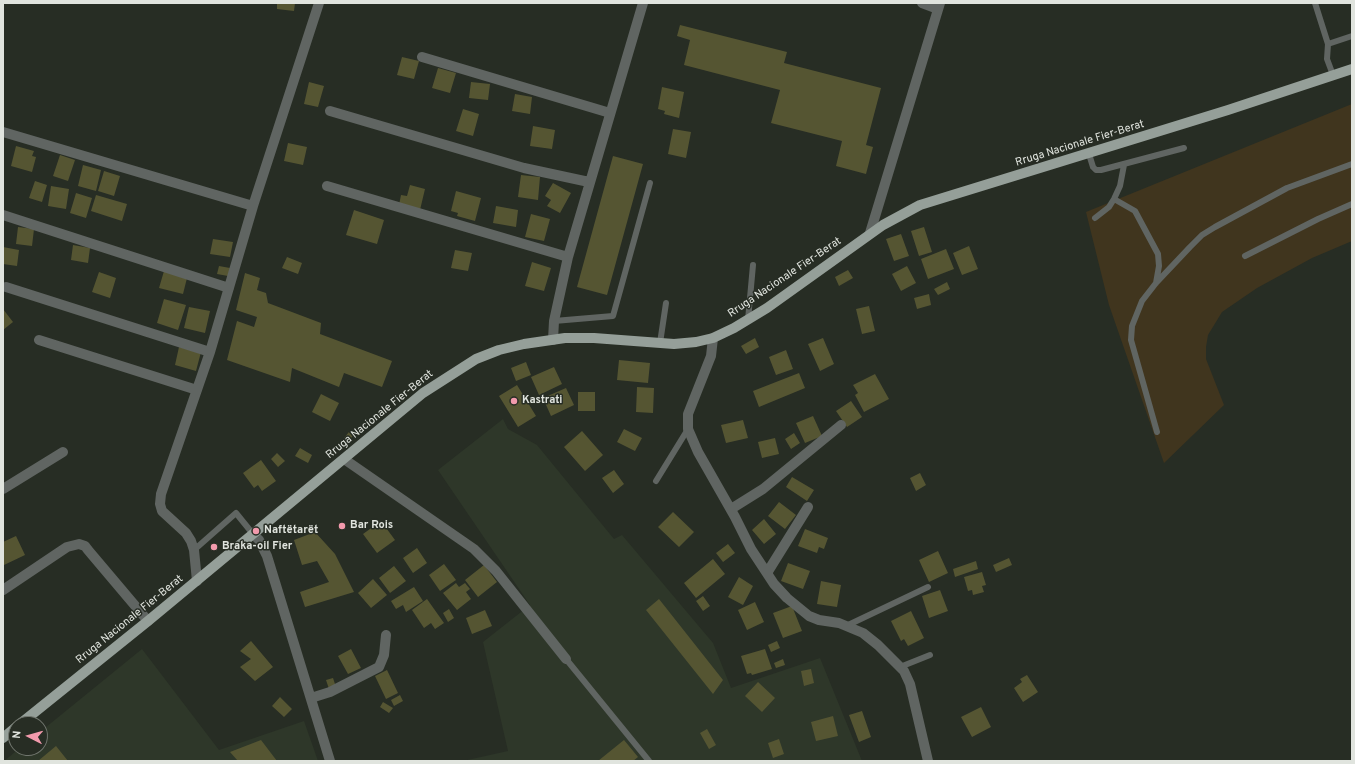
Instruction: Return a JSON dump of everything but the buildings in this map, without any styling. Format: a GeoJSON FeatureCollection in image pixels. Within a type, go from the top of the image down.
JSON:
{"type":"FeatureCollection","features":[{"type":"Feature","properties":{"kind":"main road","name":"Rruga Nacionale Fier-Berat"},"geometry":{"type":"LineString","coordinates":[[30,716],[148,622],[423,393],[465,365],[499,350],[524,344],[553,340],[594,338],[660,343],[692,342],[714,338],[748,320],[870,234],[908,211],[934,200],[1088,154],[1352,69]]}},
{"type":"Feature","properties":{"kind":"street"},"geometry":{"type":"LineString","coordinates":[[197,581],[194,550],[186,533],[162,511],[160,504],[161,494],[210,352],[253,206],[320,3]]}},
{"type":"Feature","properties":{"kind":"street"},"geometry":{"type":"LineString","coordinates":[[553,340],[554,321],[568,257],[643,3]]}},
{"type":"Feature","properties":{"kind":"street"},"geometry":{"type":"LineString","coordinates":[[870,234],[939,6],[922,3]]}},
{"type":"Feature","properties":{"kind":"street"},"geometry":{"type":"LineString","coordinates":[[422,57],[610,113]]}},
{"type":"Feature","properties":{"kind":"street"},"geometry":{"type":"LineString","coordinates":[[330,111],[524,168],[589,182]]}},
{"type":"Feature","properties":{"kind":"street"},"geometry":{"type":"LineString","coordinates":[[3,132],[253,206]]}},
{"type":"Feature","properties":{"kind":"street"},"geometry":{"type":"LineString","coordinates":[[326,186],[568,257]]}},
{"type":"Feature","properties":{"kind":"street"},"geometry":{"type":"LineString","coordinates":[[3,215],[229,288]]}},
{"type":"Feature","properties":{"kind":"street"},"geometry":{"type":"LineString","coordinates":[[6,287],[210,352]]}},
{"type":"Feature","properties":{"kind":"street"},"geometry":{"type":"LineString","coordinates":[[714,338],[711,356],[690,408],[688,429],[698,452],[751,549],[767,573],[787,598],[809,616],[819,620],[846,626],[863,633],[878,644],[900,667],[910,684],[928,761]]}},
{"type":"Feature","properties":{"kind":"street"},"geometry":{"type":"LineString","coordinates":[[39,340],[197,390]]}},
{"type":"Feature","properties":{"kind":"street"},"geometry":{"type":"LineString","coordinates":[[730,509],[763,489],[841,425]]}},
{"type":"Feature","properties":{"kind":"street"},"geometry":{"type":"LineString","coordinates":[[3,489],[63,452]]}},
{"type":"Feature","properties":{"kind":"street"},"geometry":{"type":"LineString","coordinates":[[344,459],[474,549],[496,571],[566,659]]}},
{"type":"Feature","properties":{"kind":"street"},"geometry":{"type":"LineString","coordinates":[[767,573],[808,507]]}},
{"type":"Feature","properties":{"kind":"street"},"geometry":{"type":"LineString","coordinates":[[253,534],[259,540],[267,556],[330,761]]}},
{"type":"Feature","properties":{"kind":"street"},"geometry":{"type":"LineString","coordinates":[[3,590],[58,552],[73,545],[79,544],[88,550],[148,622]]}},
{"type":"Feature","properties":{"kind":"street"},"geometry":{"type":"LineString","coordinates":[[311,698],[330,692],[379,667],[384,655],[386,636]]}},
{"type":"Feature","properties":{"kind":"lane"},"geometry":{"type":"LineString","coordinates":[[1315,3],[1328,44],[1327,59],[1333,75]]}},
{"type":"Feature","properties":{"kind":"lane"},"geometry":{"type":"LineString","coordinates":[[1328,44],[1352,36]]}},
{"type":"Feature","properties":{"kind":"lane"},"geometry":{"type":"LineString","coordinates":[[1088,154],[1093,167],[1096,170],[1101,170],[1184,148]]}},
{"type":"Feature","properties":{"kind":"lane"},"geometry":{"type":"LineString","coordinates":[[1157,432],[1131,340],[1132,326],[1136,313],[1156,284],[1202,235],[1215,227],[1287,188],[1352,164]]}},
{"type":"Feature","properties":{"kind":"lane"},"geometry":{"type":"LineString","coordinates":[[1095,218],[1109,207],[1114,199],[1120,186],[1124,165]]}},
{"type":"Feature","properties":{"kind":"lane"},"geometry":{"type":"LineString","coordinates":[[554,321],[612,316],[650,183]]}},
{"type":"Feature","properties":{"kind":"lane"},"geometry":{"type":"LineString","coordinates":[[1114,199],[1135,211],[1158,254],[1160,260],[1156,284]]}},
{"type":"Feature","properties":{"kind":"lane"},"geometry":{"type":"LineString","coordinates":[[1245,256],[1318,219],[1352,204]]}},
{"type":"Feature","properties":{"kind":"lane"},"geometry":{"type":"LineString","coordinates":[[748,320],[753,265]]}},
{"type":"Feature","properties":{"kind":"lane"},"geometry":{"type":"LineString","coordinates":[[660,343],[666,303]]}},
{"type":"Feature","properties":{"kind":"lane"},"geometry":{"type":"LineString","coordinates":[[656,481],[688,429]]}},
{"type":"Feature","properties":{"kind":"lane"},"geometry":{"type":"LineString","coordinates":[[194,550],[236,513],[253,534]]}},
{"type":"Feature","properties":{"kind":"lane"},"geometry":{"type":"LineString","coordinates":[[846,626],[928,587]]}},
{"type":"Feature","properties":{"kind":"lane"},"geometry":{"type":"LineString","coordinates":[[900,667],[930,655]]}},
{"type":"Feature","properties":{"kind":"lane"},"geometry":{"type":"LineString","coordinates":[[566,659],[650,761]]}},
{"type":"Feature","properties":{"kind":"shaded area"},"geometry":{"type":"Polygon","coordinates":[[[1352,104],[1352,241],[1312,258],[1257,288],[1222,312],[1208,335],[1206,359],[1224,405],[1164,463],[1109,305],[1086,212],[1352,104]]]}},
{"type":"Feature","properties":{"kind":"shaded area"},"geometry":{"type":"Polygon","coordinates":[[[503,419],[508,429],[537,445],[614,539],[622,535],[713,643],[731,688],[820,658],[862,761],[463,761],[508,751],[483,642],[530,605],[438,470],[503,419]]]}},
{"type":"Feature","properties":{"kind":"shaded area"},"geometry":{"type":"Polygon","coordinates":[[[142,649],[219,750],[304,721],[318,761],[4,761],[10,756],[48,756],[48,725],[142,649]]]}},
{"type":"Feature","properties":{"kind":"place","name":"Kastrati"},"geometry":{"type":"Point","coordinates":[514,401]}},
{"type":"Feature","properties":{"kind":"place","name":"Bar Rois"},"geometry":{"type":"Point","coordinates":[342,526]}},
{"type":"Feature","properties":{"kind":"place","name":"Naftëtarët"},"geometry":{"type":"Point","coordinates":[256,531]}},
{"type":"Feature","properties":{"kind":"place","name":"Braka-oil Fier"},"geometry":{"type":"Point","coordinates":[214,547]}}]}
